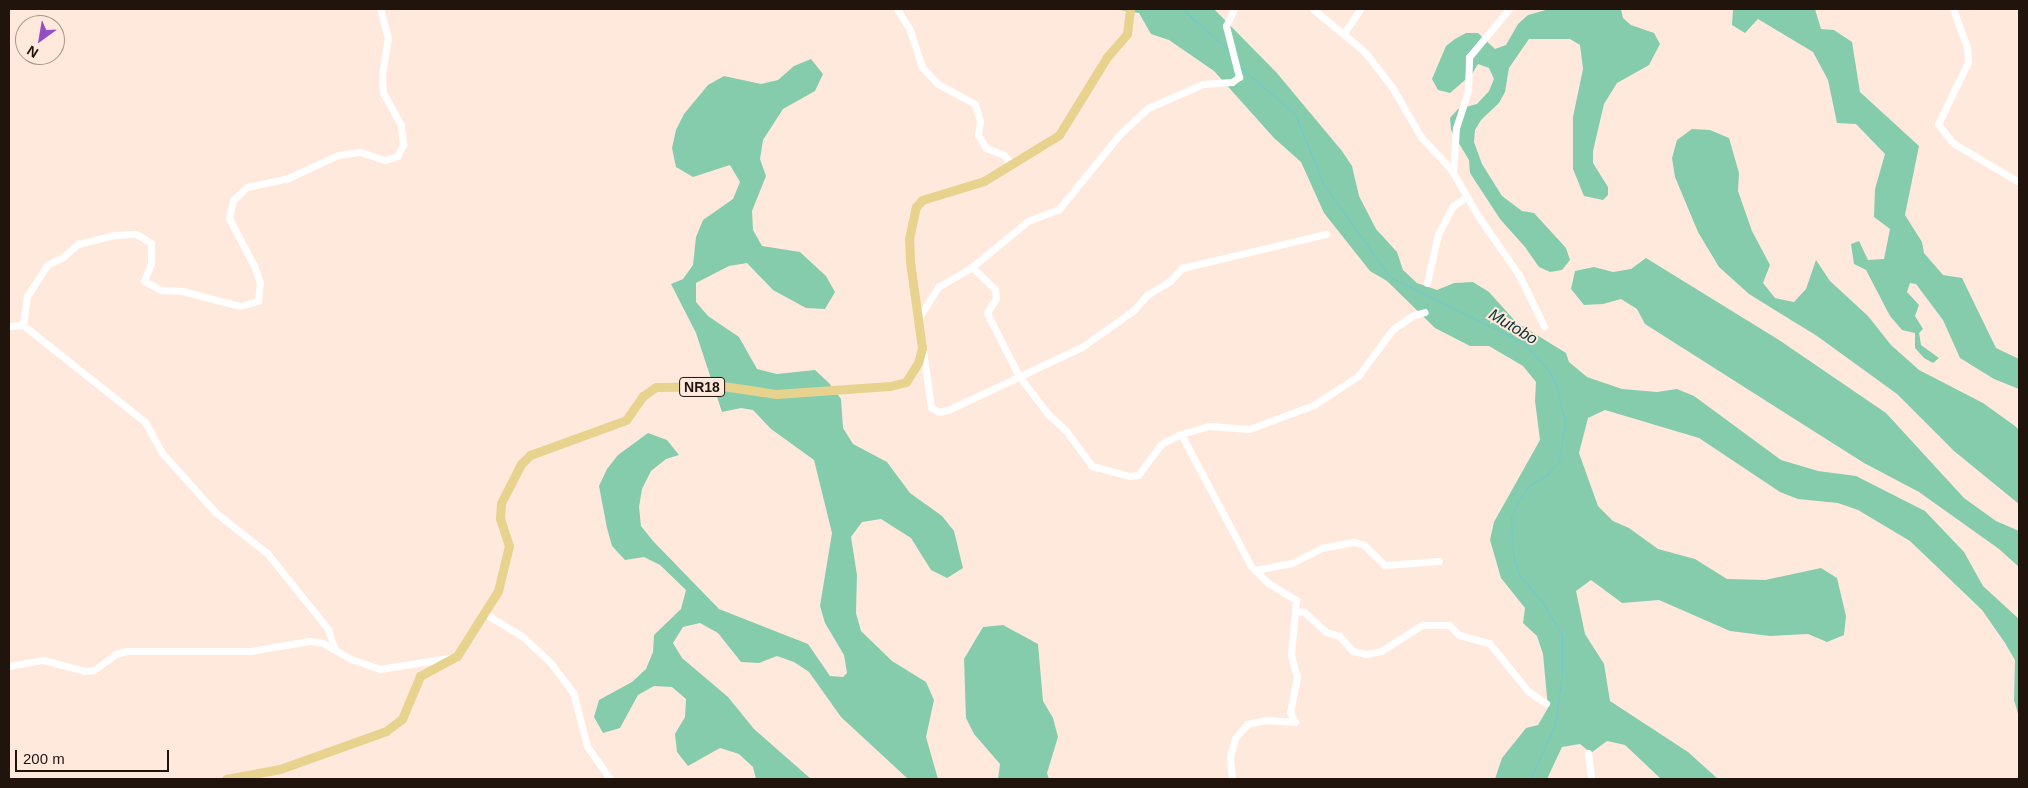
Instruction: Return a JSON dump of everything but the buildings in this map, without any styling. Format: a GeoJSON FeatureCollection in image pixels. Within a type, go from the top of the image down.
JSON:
{"type":"FeatureCollection","features":[{"type":"Feature","properties":{"kind":"main road","name":"NR18"},"geometry":{"type":"LineString","coordinates":[[226,779],[280,769],[386,731],[402,719],[420,676],[457,656],[498,591],[507,562],[508,536],[500,518],[501,503],[521,464],[530,454],[626,420],[649,390],[656,387],[723,386],[776,394],[899,385],[912,374],[922,348],[920,316],[910,262],[909,239],[916,207],[922,200],[984,180],[1062,131],[1107,57],[1124,38],[1129,25],[1130,9]]}},
{"type":"Feature","properties":{"kind":"street"},"geometry":{"type":"LineString","coordinates":[[23,325],[27,296],[47,265],[63,257],[78,244],[115,234],[136,234],[151,243],[152,262],[144,281],[161,290],[182,291],[240,306],[258,301],[260,283],[254,266],[229,218],[233,200],[247,187],[286,179],[338,155],[360,152],[385,160],[397,156],[403,145],[401,125],[384,94],[382,75],[388,38],[380,9]]}},
{"type":"Feature","properties":{"kind":"street"},"geometry":{"type":"LineString","coordinates":[[897,9],[910,30],[922,67],[938,84],[975,104],[980,121],[978,135],[986,148],[1004,156],[1011,164]]}},
{"type":"Feature","properties":{"kind":"street"},"geometry":{"type":"LineString","coordinates":[[920,316],[934,290],[972,267],[1028,221],[1059,209],[1120,134],[1148,108],[1181,96],[1203,84],[1236,80],[1239,69],[1226,26],[1234,9]]}},
{"type":"Feature","properties":{"kind":"street"},"geometry":{"type":"LineString","coordinates":[[1313,9],[1344,33],[1379,69],[1422,138],[1453,172],[1466,197],[1519,275],[1544,326]]}},
{"type":"Feature","properties":{"kind":"street"},"geometry":{"type":"LineString","coordinates":[[1344,33],[1360,9]]}},
{"type":"Feature","properties":{"kind":"street"},"geometry":{"type":"LineString","coordinates":[[1453,172],[1456,128],[1468,90],[1469,57],[1509,9]]}},
{"type":"Feature","properties":{"kind":"street"},"geometry":{"type":"LineString","coordinates":[[1954,9],[1967,47],[1968,62],[1938,124],[1958,146],[2019,182]]}},
{"type":"Feature","properties":{"kind":"street"},"geometry":{"type":"LineString","coordinates":[[1427,282],[1438,234],[1453,206],[1466,197]]}},
{"type":"Feature","properties":{"kind":"street"},"geometry":{"type":"LineString","coordinates":[[922,348],[931,407],[939,412],[968,402],[1082,347],[1112,327],[1182,268],[1326,234]]}},
{"type":"Feature","properties":{"kind":"street"},"geometry":{"type":"LineString","coordinates":[[972,267],[995,289],[996,298],[987,313],[1019,376],[1048,414],[1067,432],[1087,462],[1102,471],[1138,475],[1161,444],[1181,434],[1209,426],[1249,429],[1314,405],[1358,376],[1393,329],[1414,315],[1425,312]]}},
{"type":"Feature","properties":{"kind":"street"},"geometry":{"type":"LineString","coordinates":[[9,326],[23,325],[144,422],[162,453],[216,513],[267,553],[328,629],[334,648]]}},
{"type":"Feature","properties":{"kind":"street"},"geometry":{"type":"LineString","coordinates":[[1181,434],[1255,570],[1268,583],[1294,597],[1296,611],[1291,655],[1297,677],[1290,712],[1295,722],[1266,720],[1247,724],[1235,738],[1230,758],[1232,779]]}},
{"type":"Feature","properties":{"kind":"street"},"geometry":{"type":"LineString","coordinates":[[1255,570],[1292,563],[1322,548],[1354,542],[1364,544],[1385,564],[1439,561]]}},
{"type":"Feature","properties":{"kind":"street"},"geometry":{"type":"LineString","coordinates":[[1296,611],[1304,612],[1326,632],[1339,636],[1354,651],[1366,654],[1381,651],[1422,624],[1449,625],[1459,635],[1488,642],[1528,691],[1546,703]]}},
{"type":"Feature","properties":{"kind":"street"},"geometry":{"type":"LineString","coordinates":[[484,613],[523,637],[550,662],[573,692],[587,746],[610,779]]}},
{"type":"Feature","properties":{"kind":"street"},"geometry":{"type":"LineString","coordinates":[[9,666],[43,660],[86,671],[94,670],[116,654],[127,651],[252,651],[309,641],[334,648],[352,659],[380,669],[411,666],[457,656]]}},
{"type":"Feature","properties":{"kind":"street"},"geometry":{"type":"LineString","coordinates":[[1588,753],[1591,779]]}},
{"type":"Feature","properties":{"kind":"green space"},"geometry":{"type":"Polygon","coordinates":[[[1114,9],[1214,9],[1276,72],[1342,151],[1352,166],[1359,196],[1376,229],[1397,252],[1403,270],[1417,283],[1437,290],[1454,283],[1473,282],[1489,292],[1516,322],[1566,353],[1569,362],[1587,377],[1622,389],[1657,392],[1677,389],[1694,396],[1781,460],[1818,471],[1856,476],[1925,511],[1964,552],[1983,586],[2019,619],[2019,717],[2014,700],[2015,660],[2005,643],[1982,610],[1910,541],[1858,510],[1838,503],[1798,499],[1780,492],[1699,438],[1605,410],[1588,418],[1579,453],[1598,506],[1613,521],[1629,528],[1658,549],[1695,559],[1727,579],[1765,580],[1821,568],[1837,578],[1846,616],[1844,635],[1827,642],[1808,634],[1770,636],[1730,631],[1659,600],[1622,603],[1591,580],[1576,591],[1585,634],[1604,664],[1610,701],[1688,752],[1718,779],[1661,779],[1625,745],[1607,741],[1591,753],[1580,744],[1562,747],[1547,779],[1495,779],[1502,758],[1526,728],[1538,725],[1548,708],[1543,654],[1537,636],[1523,623],[1525,608],[1501,578],[1490,540],[1494,522],[1540,440],[1535,401],[1536,382],[1523,366],[1489,346],[1470,346],[1435,328],[1387,281],[1370,271],[1324,213],[1301,162],[1274,138],[1214,71],[1169,40],[1151,34],[1139,13],[1114,9]]]}},
{"type":"Feature","properties":{"kind":"green space"},"geometry":{"type":"Polygon","coordinates":[[[1549,9],[1621,9],[1623,18],[1631,25],[1654,33],[1660,44],[1649,65],[1617,83],[1604,104],[1593,151],[1593,163],[1608,187],[1608,195],[1603,200],[1584,196],[1573,169],[1573,117],[1583,69],[1580,45],[1570,39],[1529,39],[1509,68],[1505,92],[1499,103],[1481,120],[1475,130],[1474,142],[1482,164],[1502,196],[1522,211],[1534,213],[1566,248],[1570,260],[1562,270],[1550,272],[1539,267],[1525,247],[1500,219],[1470,173],[1469,160],[1451,130],[1450,118],[1458,109],[1477,104],[1489,91],[1494,79],[1489,68],[1478,64],[1472,74],[1450,93],[1438,90],[1432,79],[1446,46],[1455,39],[1466,33],[1478,33],[1495,49],[1506,45],[1518,24],[1528,15],[1549,9]]]}},
{"type":"Feature","properties":{"kind":"green space"},"geometry":{"type":"Polygon","coordinates":[[[1733,9],[1815,9],[1821,29],[1834,30],[1852,42],[1860,92],[1919,146],[1905,215],[1922,242],[1924,253],[1943,275],[1962,278],[1996,348],[2019,359],[2019,389],[1994,379],[1960,358],[1943,320],[1916,284],[1910,283],[1907,292],[1919,305],[1915,316],[1923,329],[1919,333],[1921,345],[1939,358],[1933,363],[1924,358],[1915,348],[1915,333],[1902,330],[1890,316],[1866,270],[1854,264],[1851,244],[1859,241],[1868,260],[1884,259],[1890,229],[1874,217],[1875,189],[1885,154],[1856,124],[1837,123],[1828,80],[1813,52],[1758,19],[1745,33],[1732,25],[1733,9]]]}},
{"type":"Feature","properties":{"kind":"green space"},"geometry":{"type":"Polygon","coordinates":[[[811,59],[823,74],[815,91],[783,109],[763,140],[760,159],[766,176],[752,211],[753,230],[762,246],[800,252],[826,276],[835,292],[825,309],[806,308],[773,290],[747,263],[729,266],[696,283],[696,302],[708,316],[739,337],[757,369],[777,374],[815,370],[829,383],[841,399],[843,428],[853,444],[887,462],[910,493],[942,516],[954,531],[963,568],[947,578],[931,570],[911,538],[881,519],[862,522],[851,537],[857,575],[856,613],[861,631],[892,661],[926,682],[934,700],[926,737],[938,779],[908,779],[841,717],[809,672],[794,662],[777,656],[759,663],[741,662],[718,633],[700,623],[683,627],[673,643],[682,658],[728,697],[754,729],[811,779],[756,779],[753,767],[739,754],[720,748],[688,766],[677,752],[675,734],[685,717],[686,699],[672,687],[654,686],[638,695],[620,728],[603,733],[594,717],[599,700],[632,682],[646,669],[653,652],[654,635],[681,609],[686,590],[660,565],[644,557],[625,560],[612,546],[607,528],[599,486],[607,469],[618,455],[648,433],[667,440],[679,455],[666,459],[651,471],[642,489],[639,507],[641,526],[653,541],[719,609],[808,644],[830,676],[843,677],[847,673],[844,655],[825,623],[820,606],[832,533],[814,460],[771,429],[753,410],[741,408],[722,412],[696,333],[671,284],[683,279],[693,265],[696,237],[703,220],[733,199],[740,182],[730,165],[693,177],[676,167],[672,148],[676,130],[684,114],[708,85],[724,76],[761,84],[778,80],[794,66],[811,59]]]}},
{"type":"Feature","properties":{"kind":"green space"},"geometry":{"type":"Polygon","coordinates":[[[1692,129],[1710,130],[1729,138],[1739,173],[1738,191],[1752,231],[1770,265],[1763,283],[1775,298],[1794,302],[1806,289],[1816,260],[1830,281],[1868,316],[1891,345],[1919,370],[1983,403],[2019,430],[2019,504],[1954,451],[1897,394],[1817,336],[1749,294],[1719,267],[1698,232],[1675,177],[1672,158],[1677,140],[1692,129]]]}},
{"type":"Feature","properties":{"kind":"green space"},"geometry":{"type":"Polygon","coordinates":[[[1646,258],[1779,340],[1886,413],[1964,498],[1996,521],[2019,531],[2019,567],[1999,549],[1919,492],[1864,463],[1645,324],[1637,309],[1621,299],[1603,304],[1584,305],[1571,289],[1575,271],[1594,267],[1613,272],[1631,269],[1646,258]]]}},
{"type":"Feature","properties":{"kind":"green space"},"geometry":{"type":"Polygon","coordinates":[[[1003,625],[1038,644],[1043,701],[1053,718],[1058,737],[1047,773],[1049,779],[998,779],[1000,764],[974,734],[966,718],[964,659],[983,627],[1003,625]]]}},
{"type":"Feature","properties":{"kind":"waterway","name":"Mutobo"},"geometry":{"type":"LineString","coordinates":[[1182,9],[1229,50]]}},
{"type":"Feature","properties":{"kind":"waterway","name":"Mutobo"},"geometry":{"type":"LineString","coordinates":[[1239,66],[1295,114],[1324,185],[1390,277],[1524,343],[1549,371],[1557,388],[1565,423],[1559,461],[1547,475],[1530,485],[1518,501],[1511,518],[1513,556],[1519,575],[1543,603],[1562,635],[1562,674],[1555,725],[1530,779]]}}]}
